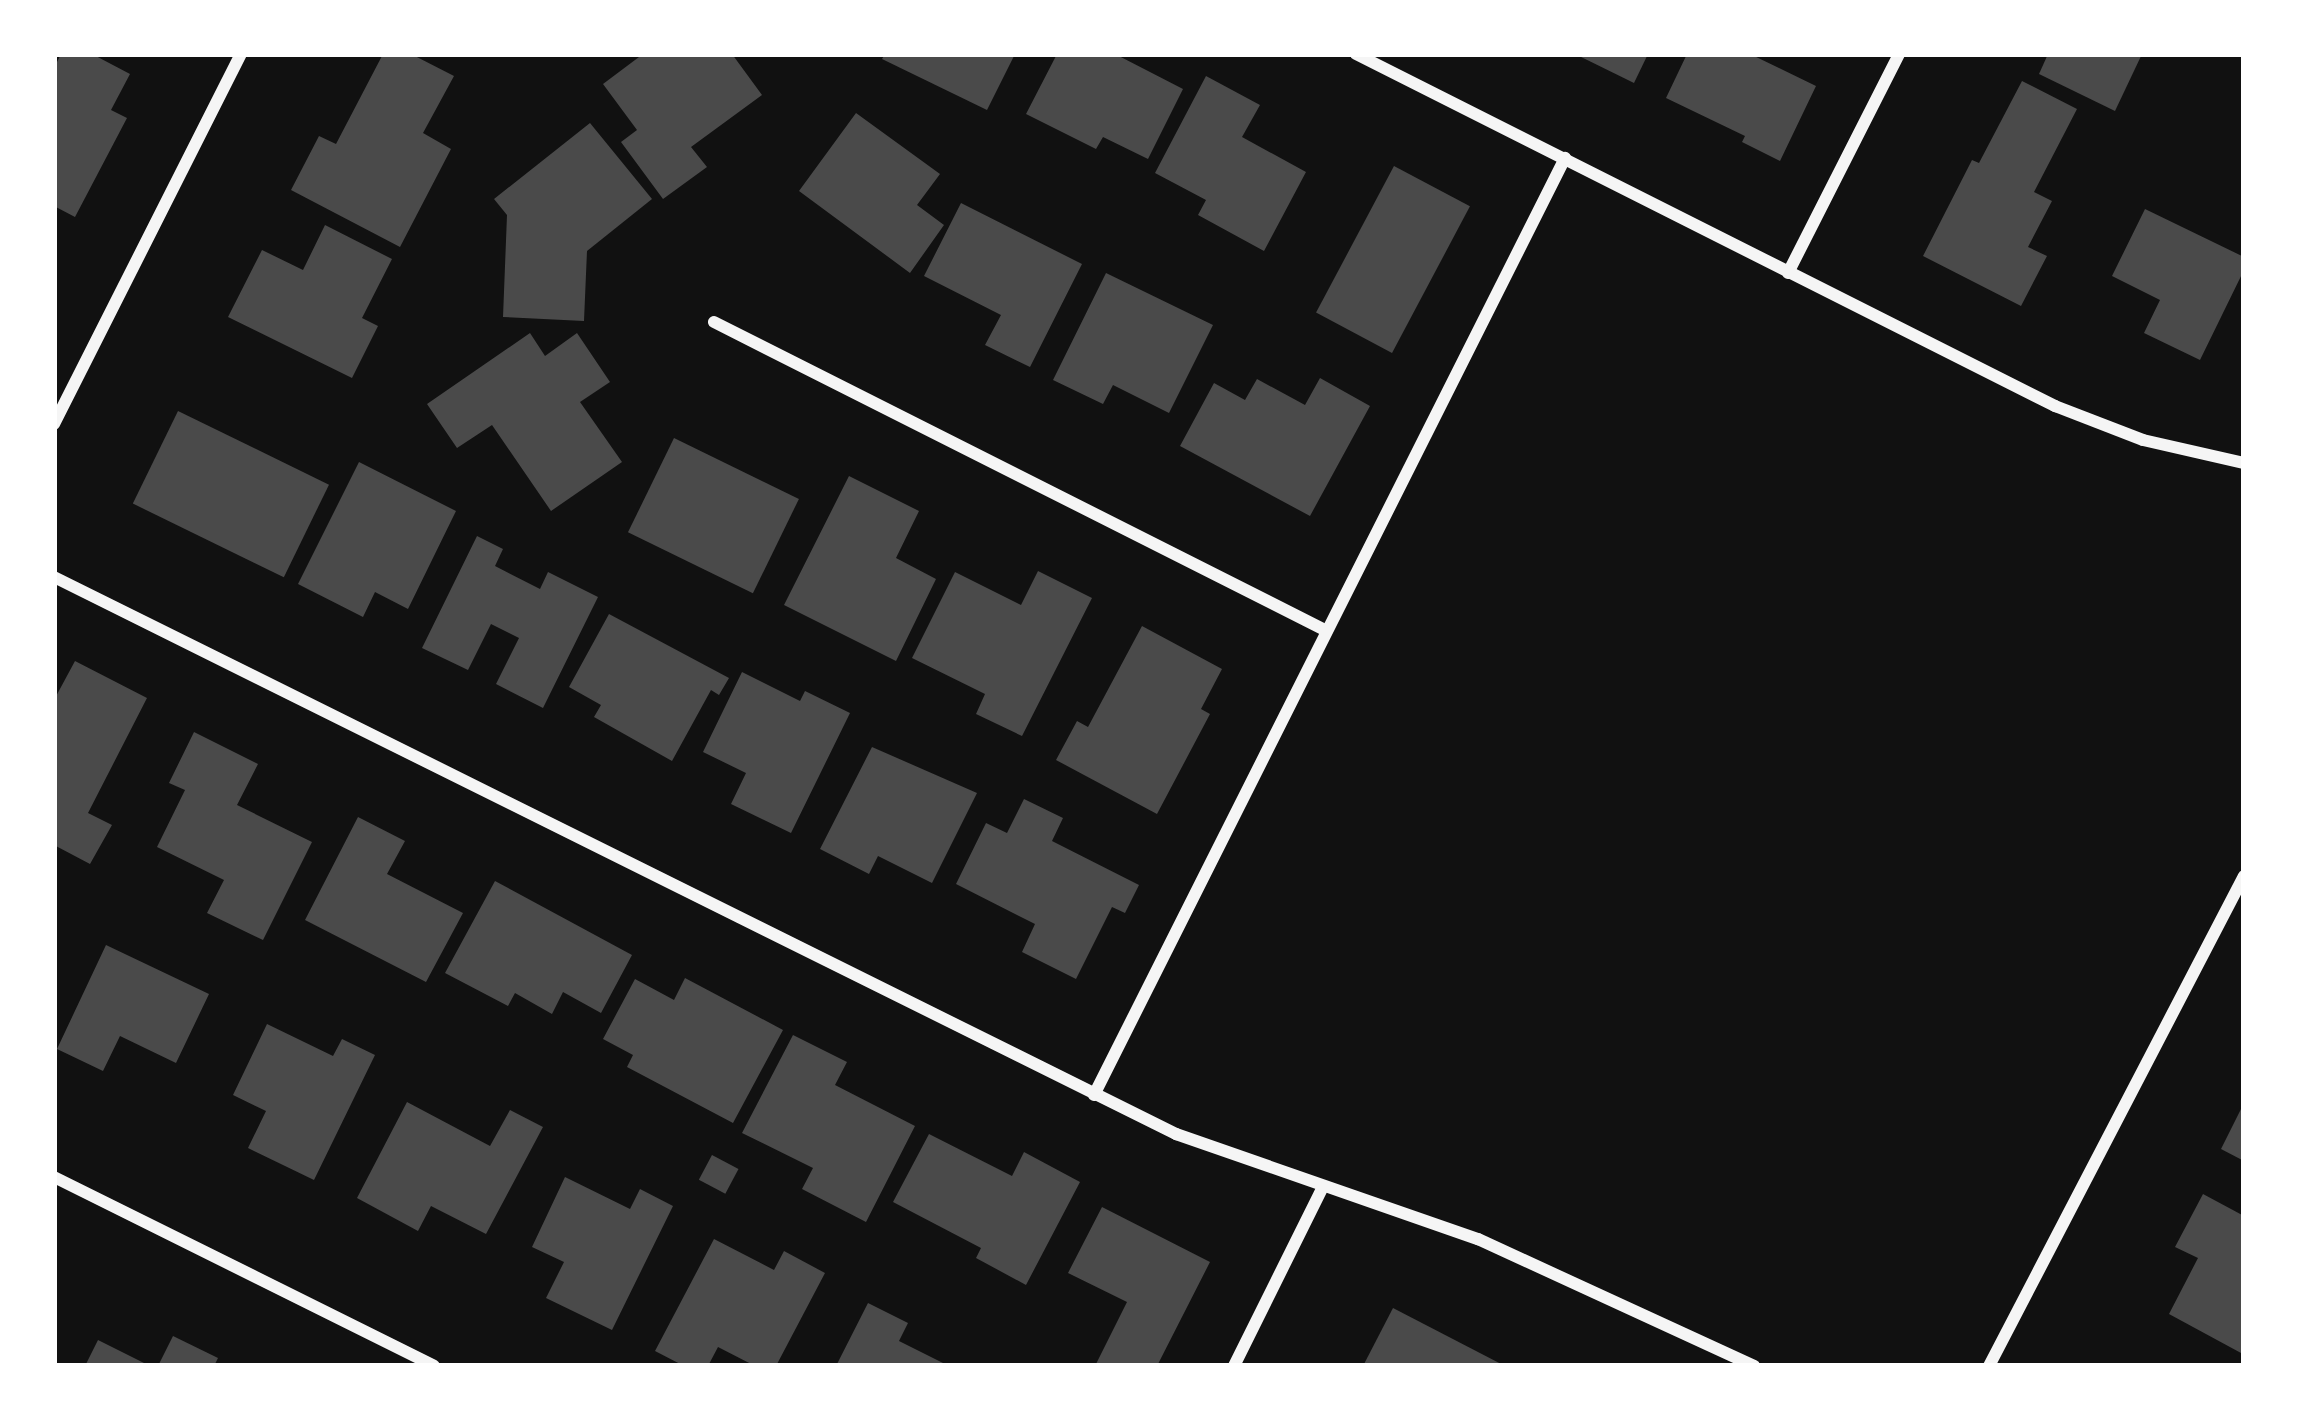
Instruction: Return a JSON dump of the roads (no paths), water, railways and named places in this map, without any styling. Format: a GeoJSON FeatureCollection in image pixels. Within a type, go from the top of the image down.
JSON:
{"type":"FeatureCollection","features":[{"type":"Feature","properties":{"kind":"street"},"geometry":{"type":"LineString","coordinates":[[54,424],[241,54]]}},
{"type":"Feature","properties":{"kind":"street"},"geometry":{"type":"LineString","coordinates":[[1355,54],[2055,406],[2143,440],[2244,463]]}},
{"type":"Feature","properties":{"kind":"street"},"geometry":{"type":"LineString","coordinates":[[1788,273],[1899,54]]}},
{"type":"Feature","properties":{"kind":"street"},"geometry":{"type":"LineString","coordinates":[[1094,1095],[1565,158]]}},
{"type":"Feature","properties":{"kind":"street"},"geometry":{"type":"LineString","coordinates":[[714,322],[1327,631]]}},
{"type":"Feature","properties":{"kind":"street"},"geometry":{"type":"LineString","coordinates":[[54,578],[1176,1134],[1322,1189],[1478,1239],[1754,1366]]}},
{"type":"Feature","properties":{"kind":"street"},"geometry":{"type":"LineString","coordinates":[[1989,1366],[2244,876]]}},
{"type":"Feature","properties":{"kind":"street"},"geometry":{"type":"LineString","coordinates":[[54,1177],[434,1366]]}},
{"type":"Feature","properties":{"kind":"street"},"geometry":{"type":"LineString","coordinates":[[1234,1366],[1322,1189]]}}]}
